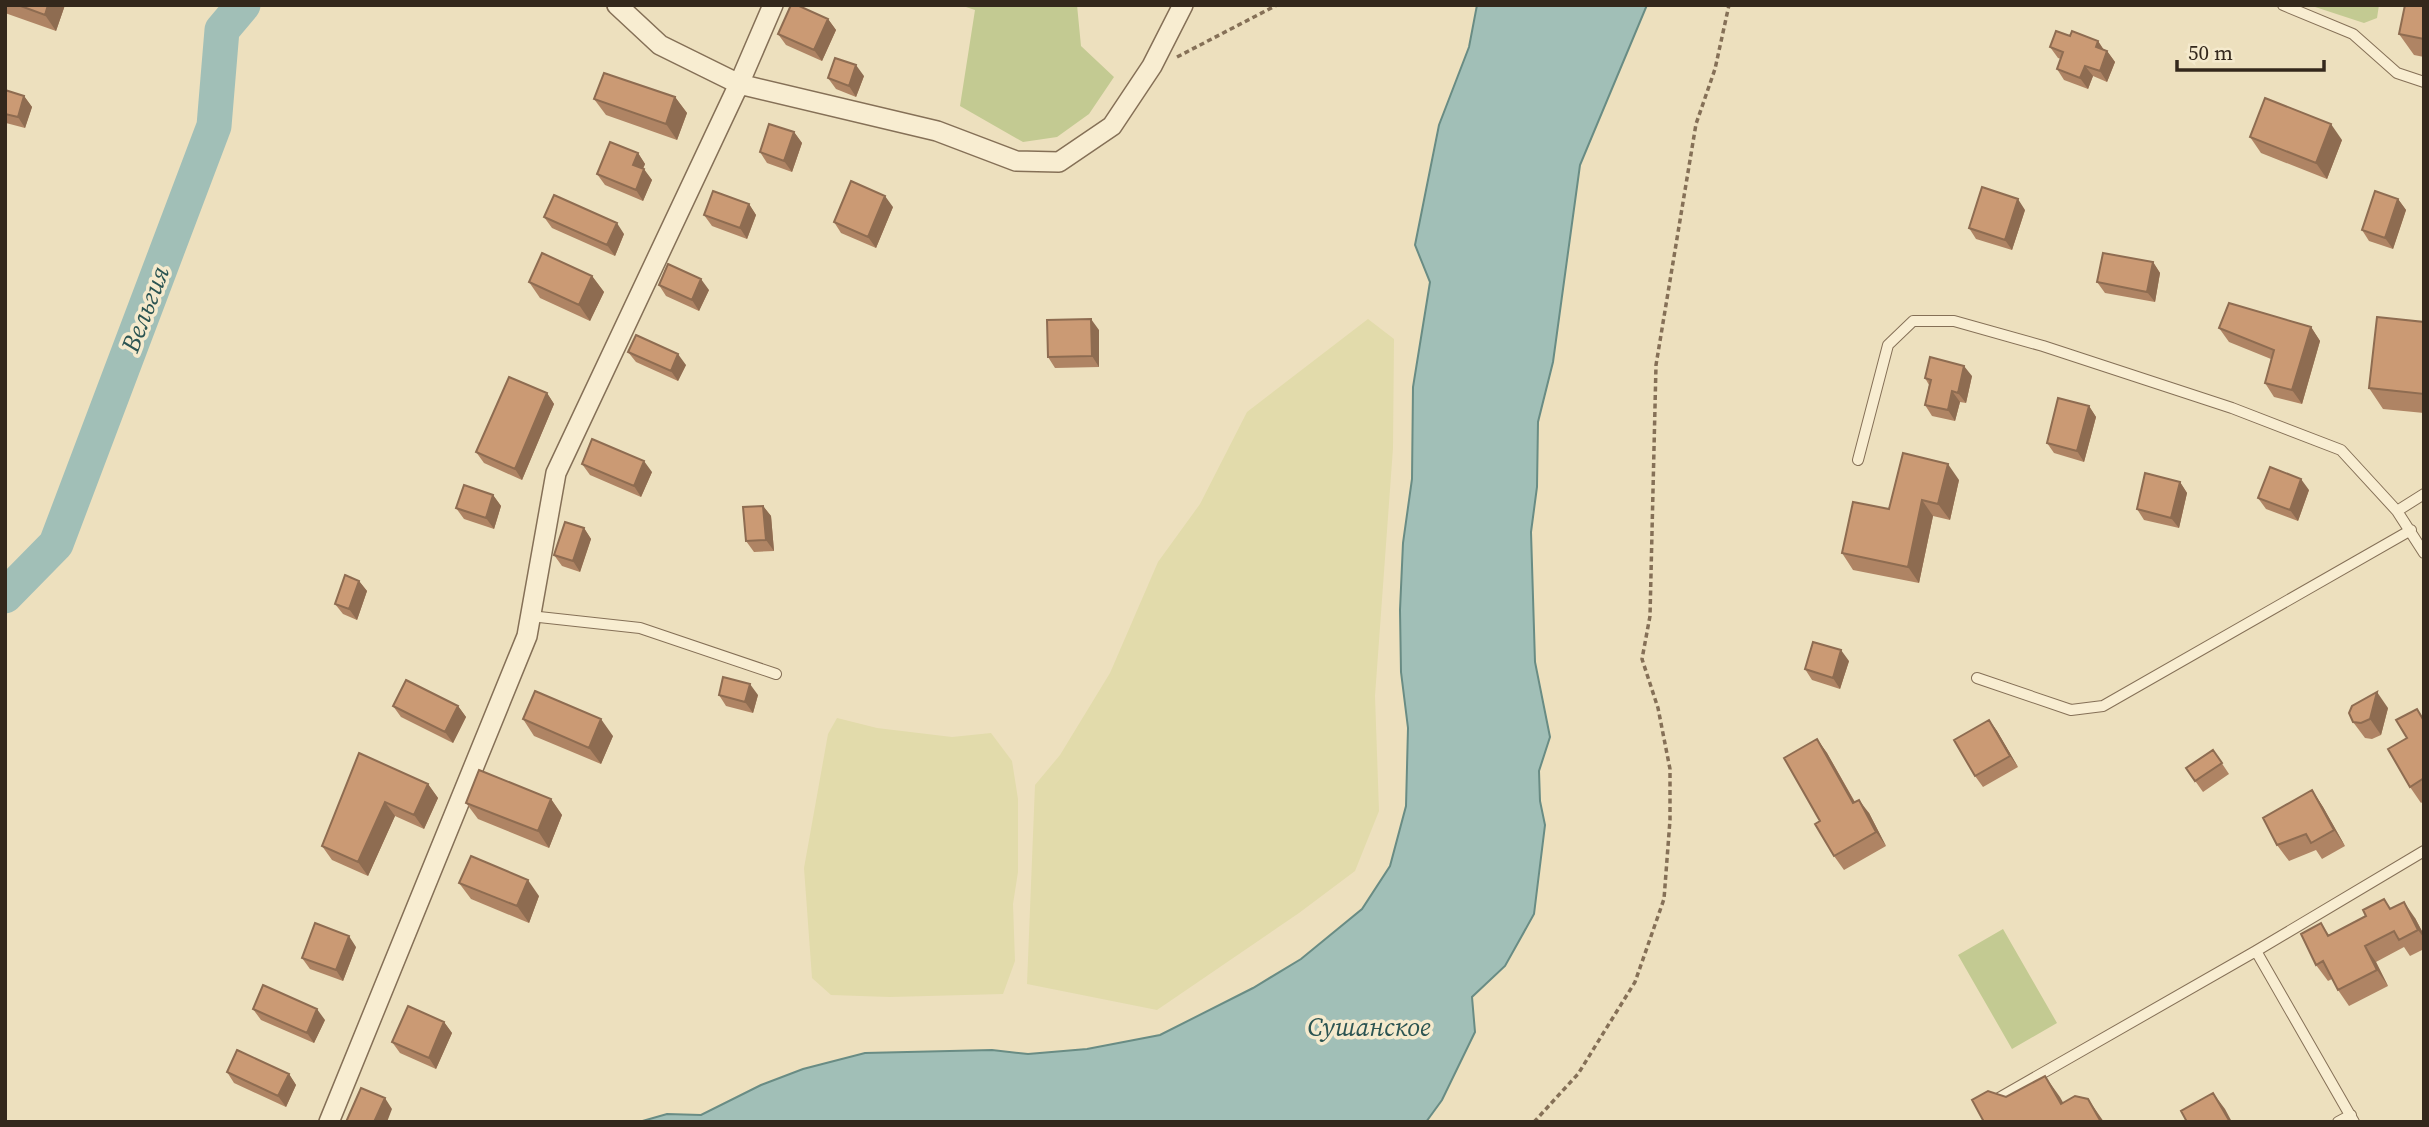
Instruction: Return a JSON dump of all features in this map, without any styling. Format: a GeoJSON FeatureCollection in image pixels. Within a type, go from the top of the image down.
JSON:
{"type":"FeatureCollection","features":[{"type":"Feature","properties":{"kind":"street"},"geometry":{"type":"LineString","coordinates":[[617,5],[660,46],[739,85],[937,131],[1016,161],[1059,162],[1112,125],[1152,66],[1183,5]]}},
{"type":"Feature","properties":{"kind":"street"},"geometry":{"type":"LineString","coordinates":[[329,1122],[527,636],[556,474],[739,85],[773,5]]}},
{"type":"Feature","properties":{"kind":"lane"},"geometry":{"type":"LineString","coordinates":[[2283,5],[2353,34],[2397,73],[2424,82]]}},
{"type":"Feature","properties":{"kind":"lane"},"geometry":{"type":"LineString","coordinates":[[1858,460],[1888,345],[1913,321],[1954,321],[2043,346],[2232,408],[2341,450],[2397,511],[2424,553]]}},
{"type":"Feature","properties":{"kind":"lane"},"geometry":{"type":"LineString","coordinates":[[2397,511],[2424,494]]}},
{"type":"Feature","properties":{"kind":"lane"},"geometry":{"type":"LineString","coordinates":[[1976,678],[2071,710],[2103,706],[2410,530]]}},
{"type":"Feature","properties":{"kind":"lane"},"geometry":{"type":"LineString","coordinates":[[530,616],[640,628],[776,674]]}},
{"type":"Feature","properties":{"kind":"lane"},"geometry":{"type":"LineString","coordinates":[[1988,1104],[2256,951],[2424,851]]}},
{"type":"Feature","properties":{"kind":"lane"},"geometry":{"type":"LineString","coordinates":[[2256,951],[2352,1119],[2338,1122]]}},
{"type":"Feature","properties":{"kind":"path"},"geometry":{"type":"LineString","coordinates":[[1152,66],[1183,55],[1277,5]]}},
{"type":"Feature","properties":{"kind":"path"},"geometry":{"type":"LineString","coordinates":[[1534,1122],[1578,1074],[1635,982],[1664,899],[1670,820],[1670,769],[1658,708],[1642,659],[1650,616],[1656,365],[1696,124],[1715,69],[1729,5]]}},
{"type":"Feature","properties":{"kind":"shaded area"},"geometry":{"type":"Polygon","coordinates":[[[1368,319],[1394,339],[1393,448],[1375,696],[1379,811],[1355,871],[1299,913],[1157,1010],[1027,984],[1035,785],[1060,755],[1110,673],[1158,562],[1200,504],[1247,412],[1368,319]]]}},
{"type":"Feature","properties":{"kind":"shaded area"},"geometry":{"type":"Polygon","coordinates":[[[837,718],[877,728],[952,737],[991,733],[1012,761],[1018,799],[1018,872],[1013,904],[1015,961],[1003,994],[890,997],[831,995],[812,978],[804,868],[828,734],[837,718]]]}},
{"type":"Feature","properties":{"kind":"green space"},"geometry":{"type":"Polygon","coordinates":[[[960,5],[1077,5],[1081,46],[1114,77],[1089,114],[1057,137],[1023,142],[960,106],[975,10],[960,5]]]}},
{"type":"Feature","properties":{"kind":"green space"},"geometry":{"type":"Polygon","coordinates":[[[2309,5],[2379,5],[2377,18],[2364,23],[2309,5]]]}},
{"type":"Feature","properties":{"kind":"green space"},"geometry":{"type":"Polygon","coordinates":[[[2003,929],[2057,1023],[2012,1049],[1958,955],[2003,929]]]}},
{"type":"Feature","properties":{"kind":"water","name":"Сушанское"},"geometry":{"type":"Polygon","coordinates":[[[1477,5],[1647,5],[1580,165],[1553,362],[1538,422],[1537,487],[1531,532],[1535,662],[1550,737],[1539,771],[1540,801],[1545,825],[1534,914],[1505,966],[1472,997],[1475,1032],[1442,1100],[1426,1122],[639,1122],[667,1114],[701,1115],[761,1085],[803,1069],[865,1053],[992,1050],[1028,1054],[1087,1049],[1160,1035],[1253,988],[1301,959],[1362,909],[1390,866],[1406,806],[1408,728],[1401,672],[1400,610],[1403,543],[1412,479],[1413,387],[1430,282],[1415,245],[1439,125],[1469,47],[1477,5]]]}},
{"type":"Feature","properties":{"kind":"building"},"geometry":{"type":"Polygon","coordinates":[[[18,5],[48,5],[45,15],[18,5]]]}},
{"type":"Feature","properties":{"kind":"building"},"geometry":{"type":"Polygon","coordinates":[[[791,5],[797,5],[828,19],[814,50],[778,34],[791,5]]]}},
{"type":"Feature","properties":{"kind":"building"},"geometry":{"type":"Polygon","coordinates":[[[2405,5],[2424,5],[2424,39],[2399,34],[2405,5]]]}},
{"type":"Feature","properties":{"kind":"building"},"geometry":{"type":"Polygon","coordinates":[[[2056,31],[2070,36],[2072,31],[2098,41],[2096,47],[2107,51],[2100,71],[2085,66],[2080,78],[2057,69],[2063,52],[2050,47],[2056,31]]]}},
{"type":"Feature","properties":{"kind":"building"},"geometry":{"type":"Polygon","coordinates":[[[835,58],[856,65],[849,86],[828,78],[835,58]]]}},
{"type":"Feature","properties":{"kind":"building"},"geometry":{"type":"Polygon","coordinates":[[[604,73],[675,97],[666,124],[594,99],[604,73]]]}},
{"type":"Feature","properties":{"kind":"building"},"geometry":{"type":"Polygon","coordinates":[[[5,90],[24,96],[18,117],[5,114],[5,90]]]}},
{"type":"Feature","properties":{"kind":"building"},"geometry":{"type":"Polygon","coordinates":[[[2265,98],[2331,124],[2316,163],[2250,137],[2265,98]]]}},
{"type":"Feature","properties":{"kind":"building"},"geometry":{"type":"Polygon","coordinates":[[[769,124],[794,132],[784,161],[760,152],[769,124]]]}},
{"type":"Feature","properties":{"kind":"building"},"geometry":{"type":"Polygon","coordinates":[[[610,142],[638,153],[633,165],[644,169],[636,190],[597,174],[610,142]]]}},
{"type":"Feature","properties":{"kind":"building"},"geometry":{"type":"Polygon","coordinates":[[[851,181],[885,196],[868,237],[834,222],[851,181]]]}},
{"type":"Feature","properties":{"kind":"building"},"geometry":{"type":"Polygon","coordinates":[[[1982,187],[2018,199],[2005,240],[1969,228],[1982,187]]]}},
{"type":"Feature","properties":{"kind":"building"},"geometry":{"type":"Polygon","coordinates":[[[713,191],[749,204],[740,228],[704,215],[713,191]]]}},
{"type":"Feature","properties":{"kind":"building"},"geometry":{"type":"Polygon","coordinates":[[[2375,191],[2398,199],[2385,238],[2362,230],[2375,191]]]}},
{"type":"Feature","properties":{"kind":"building"},"geometry":{"type":"Polygon","coordinates":[[[554,195],[617,223],[607,245],[544,217],[554,195]]]}},
{"type":"Feature","properties":{"kind":"building"},"geometry":{"type":"Polygon","coordinates":[[[542,253],[592,276],[579,305],[529,282],[542,253]]]}},
{"type":"Feature","properties":{"kind":"building"},"geometry":{"type":"Polygon","coordinates":[[[2103,253],[2153,262],[2147,292],[2097,282],[2103,253]]]}},
{"type":"Feature","properties":{"kind":"building"},"geometry":{"type":"Polygon","coordinates":[[[668,264],[701,279],[692,300],[659,285],[668,264]]]}},
{"type":"Feature","properties":{"kind":"building"},"geometry":{"type":"Polygon","coordinates":[[[2229,303],[2311,327],[2292,390],[2265,383],[2274,350],[2219,328],[2229,303]]]}},
{"type":"Feature","properties":{"kind":"building"},"geometry":{"type":"Polygon","coordinates":[[[2377,317],[2424,322],[2424,394],[2369,388],[2377,317]]]}},
{"type":"Feature","properties":{"kind":"building"},"geometry":{"type":"Polygon","coordinates":[[[1091,319],[1092,356],[1048,357],[1047,320],[1091,319]]]}},
{"type":"Feature","properties":{"kind":"building"},"geometry":{"type":"Polygon","coordinates":[[[636,335],[678,354],[671,371],[628,352],[636,335]]]}},
{"type":"Feature","properties":{"kind":"building"},"geometry":{"type":"Polygon","coordinates":[[[1930,357],[1964,366],[1958,393],[1952,391],[1948,410],[1925,405],[1931,380],[1925,378],[1930,357]]]}},
{"type":"Feature","properties":{"kind":"building"},"geometry":{"type":"Polygon","coordinates":[[[509,377],[547,393],[515,469],[476,452],[509,377]]]}},
{"type":"Feature","properties":{"kind":"building"},"geometry":{"type":"Polygon","coordinates":[[[2058,398],[2089,406],[2077,451],[2047,443],[2058,398]]]}},
{"type":"Feature","properties":{"kind":"building"},"geometry":{"type":"Polygon","coordinates":[[[592,439],[644,461],[634,486],[582,464],[592,439]]]}},
{"type":"Feature","properties":{"kind":"building"},"geometry":{"type":"Polygon","coordinates":[[[1903,453],[1948,464],[1938,504],[1922,500],[1908,567],[1842,553],[1853,502],[1889,509],[1903,453]]]}},
{"type":"Feature","properties":{"kind":"building"},"geometry":{"type":"Polygon","coordinates":[[[2270,467],[2301,479],[2290,510],[2258,498],[2270,467]]]}},
{"type":"Feature","properties":{"kind":"building"},"geometry":{"type":"Polygon","coordinates":[[[2145,473],[2180,482],[2171,518],[2137,509],[2145,473]]]}},
{"type":"Feature","properties":{"kind":"building"},"geometry":{"type":"Polygon","coordinates":[[[464,485],[493,495],[486,518],[456,508],[464,485]]]}},
{"type":"Feature","properties":{"kind":"building"},"geometry":{"type":"Polygon","coordinates":[[[763,506],[766,540],[746,541],[743,507],[763,506]]]}},
{"type":"Feature","properties":{"kind":"building"},"geometry":{"type":"Polygon","coordinates":[[[565,522],[584,528],[573,561],[554,555],[565,522]]]}},
{"type":"Feature","properties":{"kind":"building"},"geometry":{"type":"Polygon","coordinates":[[[345,575],[359,581],[349,609],[335,604],[345,575]]]}},
{"type":"Feature","properties":{"kind":"building"},"geometry":{"type":"Polygon","coordinates":[[[1813,642],[1841,650],[1833,678],[1805,669],[1813,642]]]}},
{"type":"Feature","properties":{"kind":"building"},"geometry":{"type":"Polygon","coordinates":[[[723,677],[750,684],[745,702],[719,695],[723,677]]]}},
{"type":"Feature","properties":{"kind":"building"},"geometry":{"type":"Polygon","coordinates":[[[406,680],[458,706],[445,732],[393,706],[406,680]]]}},
{"type":"Feature","properties":{"kind":"building"},"geometry":{"type":"Polygon","coordinates":[[[535,691],[601,719],[589,748],[523,719],[535,691]]]}},
{"type":"Feature","properties":{"kind":"building"},"geometry":{"type":"Polygon","coordinates":[[[2377,692],[2370,719],[2361,723],[2353,722],[2349,713],[2352,706],[2377,692]]]}},
{"type":"Feature","properties":{"kind":"building"},"geometry":{"type":"Polygon","coordinates":[[[2417,709],[2424,721],[2424,778],[2410,787],[2388,749],[2407,738],[2396,720],[2417,709]]]}},
{"type":"Feature","properties":{"kind":"building"},"geometry":{"type":"Polygon","coordinates":[[[1989,720],[2010,756],[1975,776],[1954,740],[1989,720]]]}},
{"type":"Feature","properties":{"kind":"building"},"geometry":{"type":"Polygon","coordinates":[[[1817,739],[1853,803],[1859,800],[1876,832],[1834,856],[1815,824],[1820,821],[1784,758],[1817,739]]]}},
{"type":"Feature","properties":{"kind":"building"},"geometry":{"type":"Polygon","coordinates":[[[2213,750],[2222,763],[2195,781],[2186,768],[2213,750]]]}},
{"type":"Feature","properties":{"kind":"building"},"geometry":{"type":"Polygon","coordinates":[[[359,753],[428,784],[414,815],[385,802],[358,862],[322,846],[359,753]]]}},
{"type":"Feature","properties":{"kind":"building"},"geometry":{"type":"Polygon","coordinates":[[[479,770],[551,799],[538,831],[466,803],[479,770]]]}},
{"type":"Feature","properties":{"kind":"building"},"geometry":{"type":"Polygon","coordinates":[[[2312,790],[2334,830],[2311,843],[2306,834],[2277,845],[2263,818],[2312,790]]]}},
{"type":"Feature","properties":{"kind":"building"},"geometry":{"type":"Polygon","coordinates":[[[471,856],[528,880],[517,906],[459,883],[471,856]]]}},
{"type":"Feature","properties":{"kind":"building"},"geometry":{"type":"Polygon","coordinates":[[[2384,899],[2390,909],[2404,902],[2418,930],[2399,940],[2394,931],[2365,946],[2377,970],[2338,990],[2323,961],[2316,965],[2301,934],[2321,923],[2328,936],[2366,916],[2363,910],[2384,899]]]}},
{"type":"Feature","properties":{"kind":"building"},"geometry":{"type":"Polygon","coordinates":[[[315,923],[349,936],[336,970],[302,958],[315,923]]]}},
{"type":"Feature","properties":{"kind":"building"},"geometry":{"type":"Polygon","coordinates":[[[263,985],[317,1009],[307,1033],[253,1009],[263,985]]]}},
{"type":"Feature","properties":{"kind":"building"},"geometry":{"type":"Polygon","coordinates":[[[408,1006],[444,1022],[429,1058],[392,1042],[408,1006]]]}},
{"type":"Feature","properties":{"kind":"building"},"geometry":{"type":"Polygon","coordinates":[[[237,1050],[289,1074],[278,1096],[227,1072],[237,1050]]]}},
{"type":"Feature","properties":{"kind":"building"},"geometry":{"type":"Polygon","coordinates":[[[2045,1076],[2061,1104],[2075,1096],[2088,1099],[2101,1122],[1984,1122],[1972,1100],[1988,1091],[2006,1097],[2045,1076]]]}},
{"type":"Feature","properties":{"kind":"building"},"geometry":{"type":"Polygon","coordinates":[[[361,1088],[385,1098],[374,1122],[346,1122],[361,1088]]]}},
{"type":"Feature","properties":{"kind":"building"},"geometry":{"type":"Polygon","coordinates":[[[2213,1093],[2230,1122],[2187,1122],[2181,1111],[2213,1093]]]}},
{"type":"Feature","properties":{"kind":"waterway","name":"Вельгия"},"geometry":{"type":"LineString","coordinates":[[5,596],[56,544],[214,126],[222,30],[243,5]]}}]}
